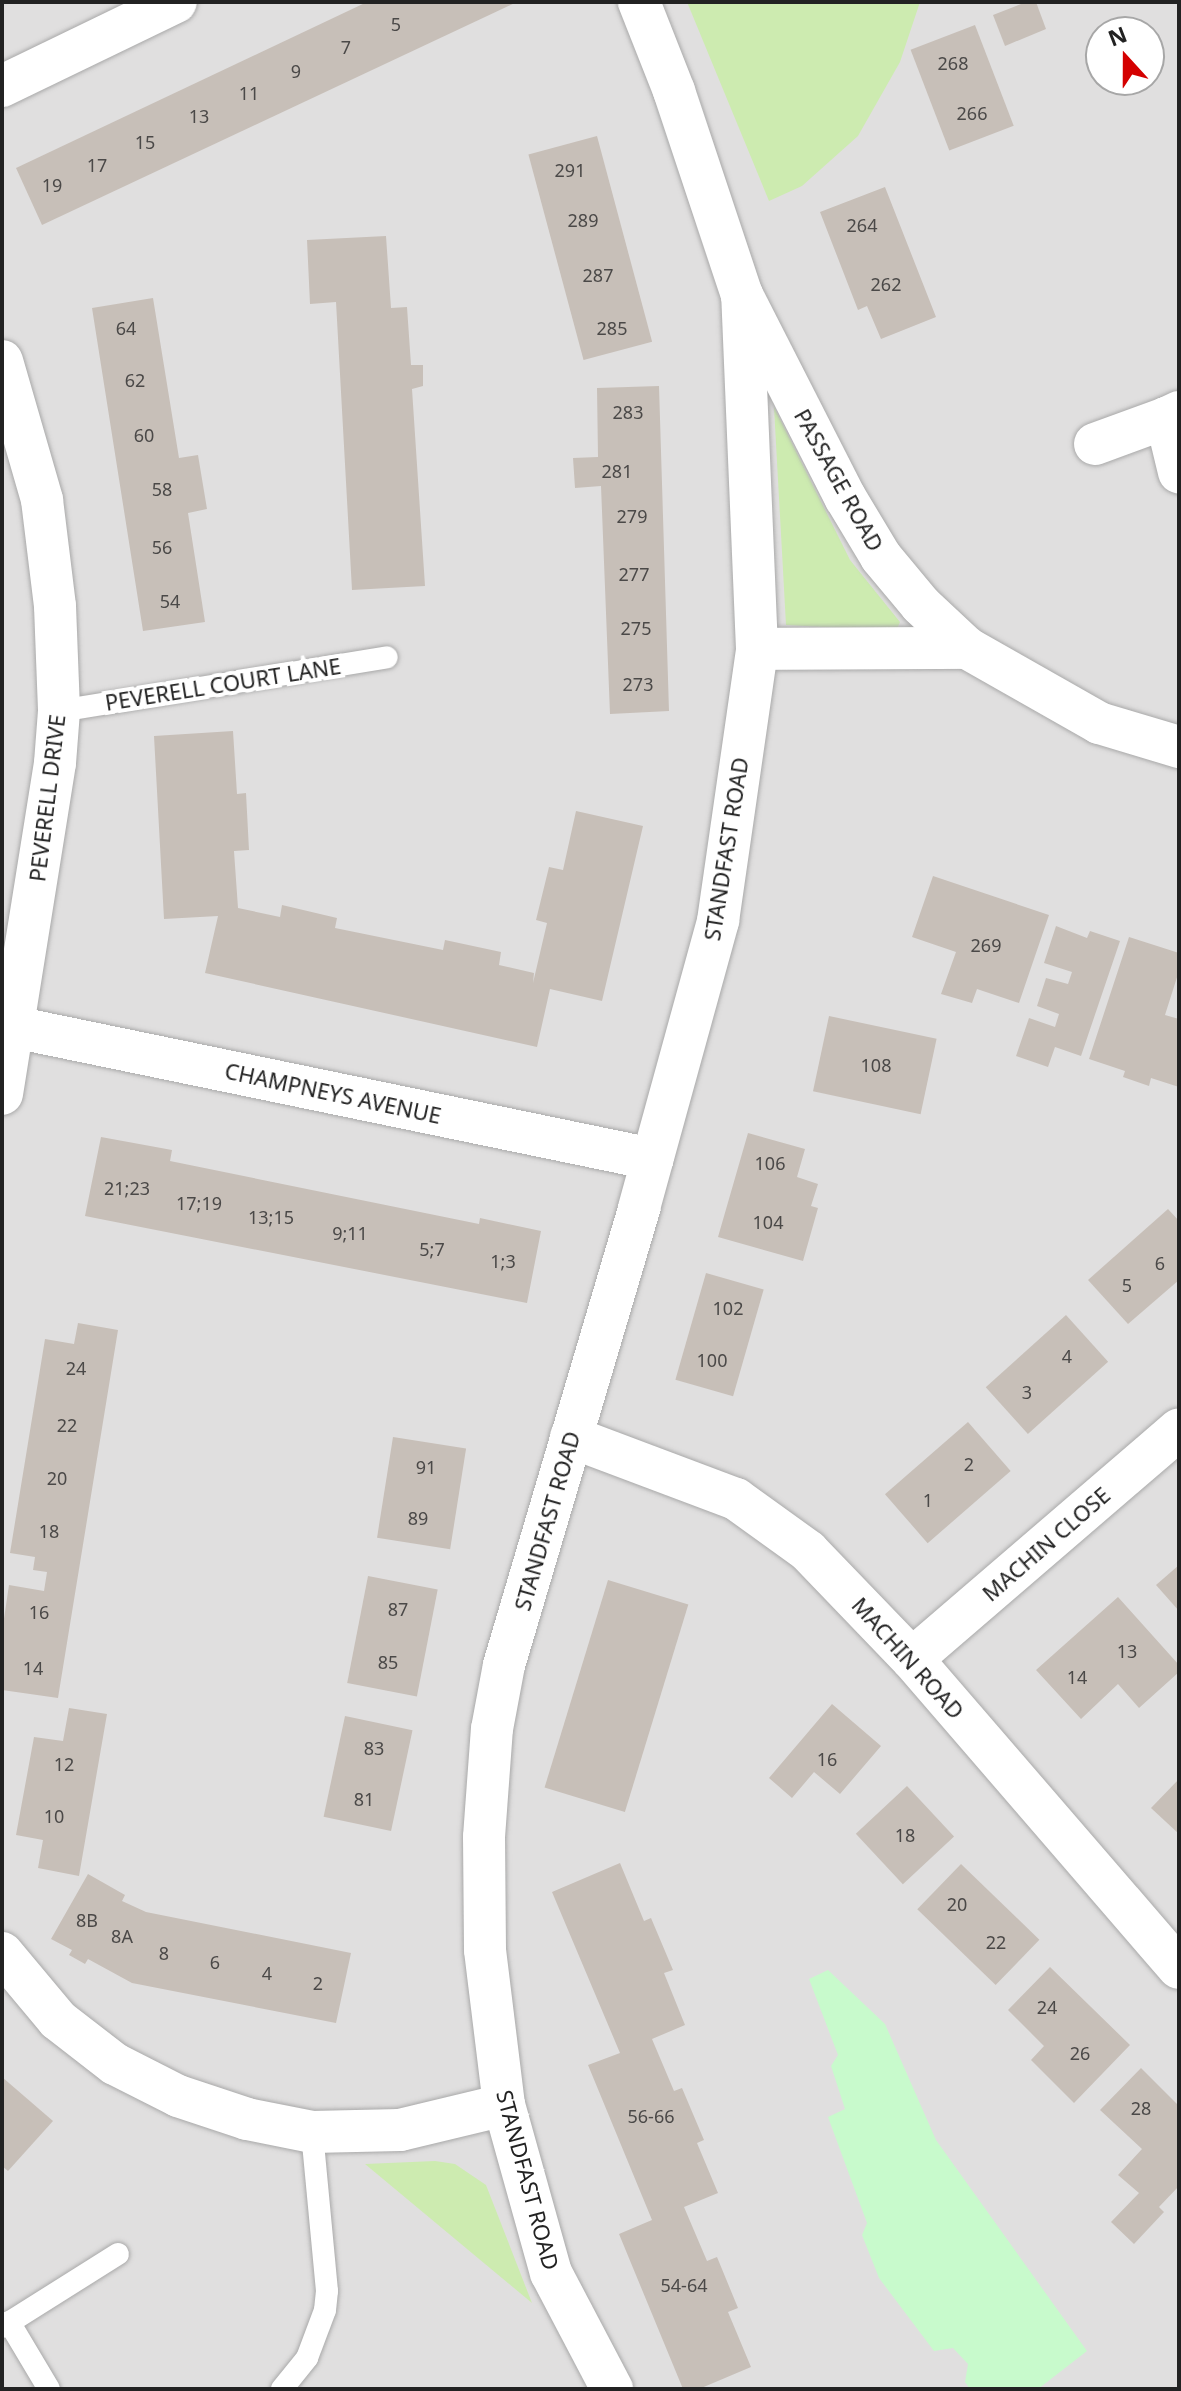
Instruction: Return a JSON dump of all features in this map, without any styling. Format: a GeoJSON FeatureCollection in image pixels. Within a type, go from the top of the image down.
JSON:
{"type":"FeatureCollection","features":[{"type":"Feature","properties":{"kind":"street"},"geometry":{"type":"LineString","coordinates":[[2,86],[176,2]]}},
{"type":"Feature","properties":{"kind":"street","name":"PASSAGE ROAD"},"geometry":{"type":"LineString","coordinates":[[639,2],[674,91],[742,295],[845,497],[881,557],[921,605],[967,648],[1099,723],[1179,747]]}},
{"type":"Feature","properties":{"kind":"street","name":"PASSAGE ROAD"},"geometry":{"type":"LineString","coordinates":[[742,295],[757,649]]}},
{"type":"Feature","properties":{"kind":"street","name":"PEVERELL DRIVE"},"geometry":{"type":"LineString","coordinates":[[2,361],[42,500],[55,606],[59,711],[55,763],[2,1094]]}},
{"type":"Feature","properties":{"kind":"street"},"geometry":{"type":"LineString","coordinates":[[1095,444],[1172,415],[1179,472]]}},
{"type":"Feature","properties":{"kind":"street"},"geometry":{"type":"LineString","coordinates":[[757,649],[967,648]]}},
{"type":"Feature","properties":{"kind":"street","name":"STANDFAST ROAD"},"geometry":{"type":"LineString","coordinates":[[612,2389],[551,2273],[504,2105],[485,1950],[484,1837],[492,1729],[504,1665],[718,921],[757,649]]}},
{"type":"Feature","properties":{"kind":"street","name":"CHAMPNEYS AVENUE"},"geometry":{"type":"LineString","coordinates":[[14,1027],[652,1159]]}},
{"type":"Feature","properties":{"kind":"street","name":"MACHIN CLOSE"},"geometry":{"type":"LineString","coordinates":[[912,1659],[1179,1429]]}},
{"type":"Feature","properties":{"kind":"street","name":"MACHIN ROAD"},"geometry":{"type":"LineString","coordinates":[[571,1437],[736,1499],[808,1551],[912,1659],[1179,1968]]}},
{"type":"Feature","properties":{"kind":"street"},"geometry":{"type":"LineString","coordinates":[[2,1953],[58,2020],[115,2064],[178,2096],[247,2119],[312,2132],[400,2130],[504,2105]]}},
{"type":"Feature","properties":{"kind":"lane","name":"PEVERELL COURT LANE"},"geometry":{"type":"LineString","coordinates":[[59,711],[387,657]]}},
{"type":"Feature","properties":{"kind":"lane"},"geometry":{"type":"LineString","coordinates":[[282,2389],[307,2358],[325,2310],[327,2291],[312,2132]]}},
{"type":"Feature","properties":{"kind":"lane"},"geometry":{"type":"LineString","coordinates":[[49,2389],[6,2325],[118,2254]]}},
{"type":"Feature","properties":{"kind":"shaded area"},"geometry":{"type":"Polygon","coordinates":[[[2,2],[1179,2],[1179,2389],[2,2389],[2,2]]]}},
{"type":"Feature","properties":{"kind":"green space"},"geometry":{"type":"Polygon","coordinates":[[[687,2],[920,2],[900,62],[858,136],[802,186],[769,201],[687,2]]]}},
{"type":"Feature","properties":{"kind":"green space"},"geometry":{"type":"Polygon","coordinates":[[[774,407],[850,560],[900,622],[896,631],[786,625],[774,407]]]}},
{"type":"Feature","properties":{"kind":"green space"},"geometry":{"type":"Polygon","coordinates":[[[828,1970],[885,2024],[936,2140],[1087,2351],[1038,2389],[970,2389],[965,2382],[968,2364],[953,2348],[934,2351],[879,2278],[862,2235],[867,2223],[828,2117],[845,2109],[831,2066],[838,2055],[809,1979],[828,1970]]]}},
{"type":"Feature","properties":{"kind":"green space"},"geometry":{"type":"Polygon","coordinates":[[[435,2161],[455,2164],[486,2185],[532,2303],[365,2164],[435,2161]]]}},
{"type":"Feature","properties":{"kind":"building"},"geometry":{"type":"Polygon","coordinates":[[[367,2],[517,2],[42,225],[16,168],[367,2]]]}},
{"type":"Feature","properties":{"kind":"building"},"geometry":{"type":"Polygon","coordinates":[[[1026,2],[1036,2],[1046,29],[1005,46],[993,15],[1026,2]]]}},
{"type":"Feature","properties":{"kind":"building"},"geometry":{"type":"Polygon","coordinates":[[[975,25],[1014,126],[949,151],[911,50],[975,25]]]}},
{"type":"Feature","properties":{"kind":"building"},"geometry":{"type":"Polygon","coordinates":[[[597,136],[652,342],[584,360],[528,154],[597,136]]]}},
{"type":"Feature","properties":{"kind":"building"},"geometry":{"type":"Polygon","coordinates":[[[885,187],[936,317],[881,339],[867,306],[858,310],[820,212],[885,187]]]}},
{"type":"Feature","properties":{"kind":"building"},"geometry":{"type":"Polygon","coordinates":[[[386,236],[391,308],[407,307],[411,365],[423,365],[423,386],[412,389],[425,586],[352,590],[336,302],[310,304],[307,240],[386,236]]]}},
{"type":"Feature","properties":{"kind":"building"},"geometry":{"type":"Polygon","coordinates":[[[153,298],[179,458],[198,455],[207,509],[188,513],[205,622],[143,631],[92,308],[153,298]]]}},
{"type":"Feature","properties":{"kind":"building"},"geometry":{"type":"Polygon","coordinates":[[[659,386],[669,711],[610,714],[601,486],[575,488],[573,458],[598,457],[597,388],[659,386]]]}},
{"type":"Feature","properties":{"kind":"building"},"geometry":{"type":"Polygon","coordinates":[[[233,731],[237,794],[246,793],[249,850],[234,851],[238,908],[280,917],[282,905],[337,918],[335,928],[443,950],[445,940],[501,952],[499,965],[534,973],[533,983],[547,923],[536,920],[549,867],[563,870],[576,811],[643,826],[602,1001],[550,989],[537,1047],[205,973],[218,916],[164,919],[154,736],[233,731]]]}},
{"type":"Feature","properties":{"kind":"building"},"geometry":{"type":"Polygon","coordinates":[[[933,876],[1049,915],[1019,1003],[977,989],[972,1003],[941,994],[956,952],[912,937],[933,876]]]}},
{"type":"Feature","properties":{"kind":"building"},"geometry":{"type":"Polygon","coordinates":[[[1056,926],[1087,938],[1090,931],[1120,941],[1081,1056],[1055,1047],[1048,1067],[1016,1056],[1029,1018],[1055,1027],[1059,1014],[1037,1006],[1046,978],[1068,984],[1072,972],[1044,963],[1056,926]]]}},
{"type":"Feature","properties":{"kind":"building"},"geometry":{"type":"Polygon","coordinates":[[[1129,937],[1179,953],[1179,971],[1165,1015],[1179,1019],[1179,1087],[1151,1078],[1149,1086],[1123,1077],[1125,1071],[1089,1059],[1129,937]]]}},
{"type":"Feature","properties":{"kind":"building"},"geometry":{"type":"Polygon","coordinates":[[[829,1016],[937,1039],[921,1114],[813,1091],[829,1016]]]}},
{"type":"Feature","properties":{"kind":"building"},"geometry":{"type":"Polygon","coordinates":[[[748,1133],[805,1149],[797,1177],[818,1184],[811,1206],[818,1208],[803,1261],[718,1237],[748,1133]]]}},
{"type":"Feature","properties":{"kind":"building"},"geometry":{"type":"Polygon","coordinates":[[[101,1137],[172,1150],[170,1161],[479,1224],[480,1218],[541,1231],[527,1303],[85,1216],[101,1137]]]}},
{"type":"Feature","properties":{"kind":"building"},"geometry":{"type":"Polygon","coordinates":[[[1168,1209],[1179,1221],[1179,1280],[1128,1324],[1088,1280],[1168,1209]]]}},
{"type":"Feature","properties":{"kind":"building"},"geometry":{"type":"Polygon","coordinates":[[[706,1273],[764,1290],[733,1396],[675,1380],[706,1273]]]}},
{"type":"Feature","properties":{"kind":"building"},"geometry":{"type":"Polygon","coordinates":[[[1066,1315],[1108,1362],[1028,1434],[986,1387],[1066,1315]]]}},
{"type":"Feature","properties":{"kind":"building"},"geometry":{"type":"Polygon","coordinates":[[[78,1323],[118,1330],[58,1698],[2,1690],[2,1632],[9,1585],[44,1591],[47,1572],[33,1570],[35,1557],[10,1553],[45,1339],[74,1344],[78,1323]]]}},
{"type":"Feature","properties":{"kind":"building"},"geometry":{"type":"Polygon","coordinates":[[[968,1422],[1011,1471],[928,1543],[885,1494],[968,1422]]]}},
{"type":"Feature","properties":{"kind":"building"},"geometry":{"type":"Polygon","coordinates":[[[393,1437],[466,1449],[450,1549],[377,1538],[393,1437]]]}},
{"type":"Feature","properties":{"kind":"building"},"geometry":{"type":"Polygon","coordinates":[[[1179,1565],[1179,1611],[1156,1585],[1179,1565]]]}},
{"type":"Feature","properties":{"kind":"building"},"geometry":{"type":"Polygon","coordinates":[[[368,1576],[438,1590],[417,1697],[347,1683],[368,1576]]]}},
{"type":"Feature","properties":{"kind":"building"},"geometry":{"type":"Polygon","coordinates":[[[608,1580],[688,1605],[625,1812],[545,1788],[608,1580]]]}},
{"type":"Feature","properties":{"kind":"building"},"geometry":{"type":"Polygon","coordinates":[[[1118,1597],[1179,1665],[1179,1672],[1139,1708],[1118,1684],[1081,1719],[1036,1670],[1118,1597]]]}},
{"type":"Feature","properties":{"kind":"building"},"geometry":{"type":"Polygon","coordinates":[[[832,1704],[881,1746],[840,1794],[814,1772],[792,1798],[769,1778],[832,1704]]]}},
{"type":"Feature","properties":{"kind":"building"},"geometry":{"type":"Polygon","coordinates":[[[69,1708],[107,1714],[79,1876],[38,1868],[43,1840],[16,1835],[34,1737],[63,1741],[69,1708]]]}},
{"type":"Feature","properties":{"kind":"building"},"geometry":{"type":"Polygon","coordinates":[[[345,1716],[412,1730],[391,1831],[324,1817],[345,1716]]]}},
{"type":"Feature","properties":{"kind":"building"},"geometry":{"type":"Polygon","coordinates":[[[1179,1779],[1179,1834],[1151,1808],[1179,1779]]]}},
{"type":"Feature","properties":{"kind":"building"},"geometry":{"type":"Polygon","coordinates":[[[907,1786],[954,1836],[903,1884],[856,1834],[907,1786]]]}},
{"type":"Feature","properties":{"kind":"building"},"geometry":{"type":"Polygon","coordinates":[[[620,1863],[644,1921],[651,1918],[673,1970],[664,1973],[685,2025],[652,2039],[674,2091],[682,2088],[704,2140],[697,2143],[718,2193],[684,2207],[707,2261],[717,2257],[738,2308],[728,2312],[751,2367],[699,2389],[683,2389],[619,2234],[652,2220],[588,2065],[620,2053],[552,1892],[620,1863]]]}},
{"type":"Feature","properties":{"kind":"building"},"geometry":{"type":"Polygon","coordinates":[[[961,1864],[1039,1940],[996,1985],[917,1909],[961,1864]]]}},
{"type":"Feature","properties":{"kind":"building"},"geometry":{"type":"Polygon","coordinates":[[[88,1874],[125,1895],[122,1901],[146,1912],[351,1953],[336,2023],[132,1983],[88,1959],[85,1964],[69,1955],[72,1950],[51,1939],[88,1874]]]}},
{"type":"Feature","properties":{"kind":"building"},"geometry":{"type":"Polygon","coordinates":[[[1050,1967],[1130,2045],[1074,2103],[1031,2060],[1044,2046],[1008,2010],[1050,1967]]]}},
{"type":"Feature","properties":{"kind":"building"},"geometry":{"type":"Polygon","coordinates":[[[1141,2068],[1179,2106],[1179,2186],[1159,2207],[1164,2212],[1134,2244],[1111,2222],[1139,2193],[1118,2175],[1142,2149],[1100,2110],[1141,2068]]]}},
{"type":"Feature","properties":{"kind":"building"},"geometry":{"type":"Polygon","coordinates":[[[2,2077],[53,2121],[8,2171],[2,2166],[2,2077]]]}}]}
